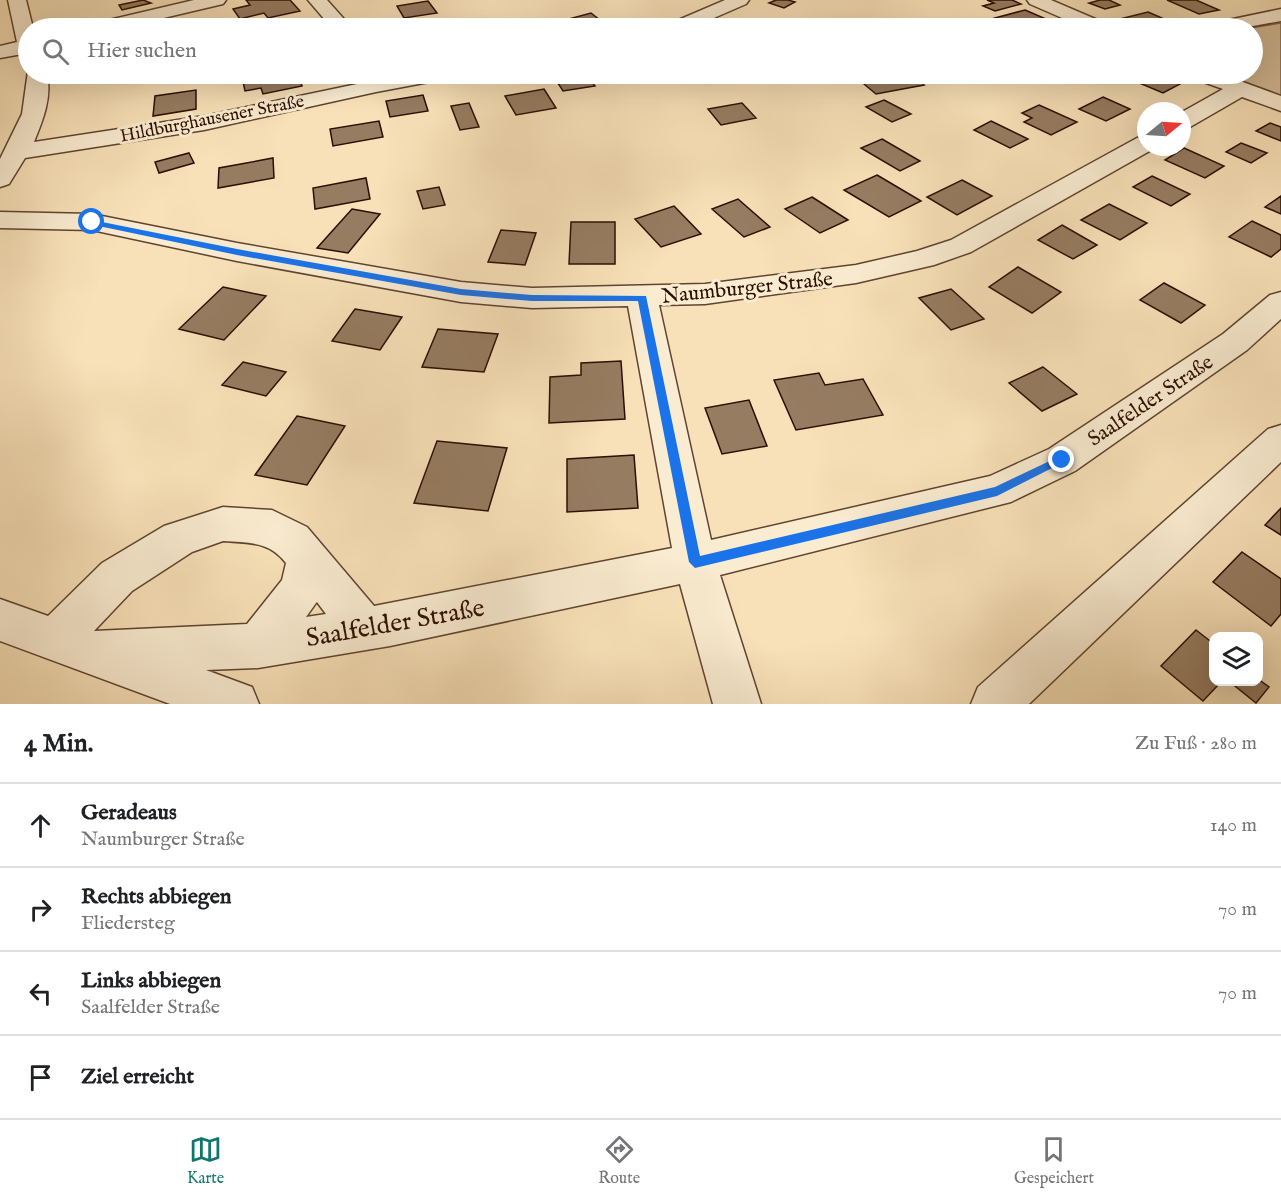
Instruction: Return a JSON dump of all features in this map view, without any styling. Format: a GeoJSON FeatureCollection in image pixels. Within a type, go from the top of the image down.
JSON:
{"type":"FeatureCollection","features":[{"type":"Feature","properties":{"kind":"street"},"geometry":{"type":"LineString","coordinates":[[17,0],[21,18]]}},
{"type":"Feature","properties":{"kind":"street"},"geometry":{"type":"LineString","coordinates":[[141,18],[217,0]]}},
{"type":"Feature","properties":{"kind":"street"},"geometry":{"type":"LineString","coordinates":[[317,0],[333,18]]}},
{"type":"Feature","properties":{"kind":"street"},"geometry":{"type":"LineString","coordinates":[[707,18],[740,0]]}},
{"type":"Feature","properties":{"kind":"street"},"geometry":{"type":"LineString","coordinates":[[1036,0],[1077,18]]}},
{"type":"Feature","properties":{"kind":"street"},"geometry":{"type":"LineString","coordinates":[[1263,19],[1281,15]]}},
{"type":"Feature","properties":{"kind":"street"},"geometry":{"type":"LineString","coordinates":[[0,52],[18,48]]}},
{"type":"Feature","properties":{"kind":"street"},"geometry":{"type":"LineString","coordinates":[[0,179],[19,152],[37,99],[40,84]]}},
{"type":"Feature","properties":{"kind":"street","name":"Hildburghausener Straße"},"geometry":{"type":"LineString","coordinates":[[19,152],[204,123],[353,84]]}},
{"type":"Feature","properties":{"kind":"street"},"geometry":{"type":"LineString","coordinates":[[1227,84],[1281,104]]}},
{"type":"Feature","properties":{"kind":"street"},"geometry":{"type":"LineString","coordinates":[[1191,117],[1239,89]]}},
{"type":"Feature","properties":{"kind":"street","name":"Naumburger Straße"},"geometry":{"type":"LineString","coordinates":[[0,220],[92,222],[272,259],[461,292],[532,298],[642,298],[705,294],[856,274],[924,259],[961,246],[1137,148]]}},
{"type":"Feature","properties":{"kind":"street"},"geometry":{"type":"LineString","coordinates":[[642,298],[695,562],[737,704]]}},
{"type":"Feature","properties":{"kind":"street","name":"Saalfelder Straße"},"geometry":{"type":"LineString","coordinates":[[74,646],[258,646],[365,629],[695,562],[997,491],[1062,460],[1236,342],[1281,302]]}},
{"type":"Feature","properties":{"kind":"street"},"geometry":{"type":"LineString","coordinates":[[995,704],[1281,439]]}},
{"type":"Feature","properties":{"kind":"street"},"geometry":{"type":"LineString","coordinates":[[74,646],[117,577],[178,539],[223,524],[272,527],[293,540],[365,629]]}},
{"type":"Feature","properties":{"kind":"street"},"geometry":{"type":"LineString","coordinates":[[258,646],[301,589],[308,560]]}},
{"type":"Feature","properties":{"kind":"street","name":"Saalfelder Straße"},"geometry":{"type":"LineString","coordinates":[[0,620],[235,704]]}},
{"type":"Feature","properties":{"kind":"shaded area"},"geometry":{"type":"Polygon","coordinates":[[[1281,23],[1281,98],[1243,84],[1263,84],[1263,26],[1281,23]]]}},
{"type":"Feature","properties":{"kind":"building"},"geometry":{"type":"Polygon","coordinates":[[[143,0],[151,3],[122,10],[119,5],[143,0]]]}},
{"type":"Feature","properties":{"kind":"building"},"geometry":{"type":"Polygon","coordinates":[[[246,0],[290,0],[300,11],[268,18],[264,13],[239,18],[233,9],[250,5],[246,0]]]}},
{"type":"Feature","properties":{"kind":"building"},"geometry":{"type":"Polygon","coordinates":[[[776,0],[795,2],[784,8],[769,3],[776,0]]]}},
{"type":"Feature","properties":{"kind":"building"},"geometry":{"type":"Polygon","coordinates":[[[987,0],[1012,0],[1021,4],[995,11],[983,6],[994,3],[987,0]]]}},
{"type":"Feature","properties":{"kind":"building"},"geometry":{"type":"Polygon","coordinates":[[[1109,0],[1120,5],[1105,9],[1089,3],[1109,0]]]}},
{"type":"Feature","properties":{"kind":"building"},"geometry":{"type":"Polygon","coordinates":[[[1167,0],[1196,0],[1219,10],[1199,14],[1167,0]]]}},
{"type":"Feature","properties":{"kind":"building"},"geometry":{"type":"Polygon","coordinates":[[[428,1],[437,13],[404,18],[397,6],[428,1]]]}},
{"type":"Feature","properties":{"kind":"building"},"geometry":{"type":"Polygon","coordinates":[[[1025,10],[1044,18],[995,18],[1025,10]]]}},
{"type":"Feature","properties":{"kind":"building"},"geometry":{"type":"Polygon","coordinates":[[[1148,12],[1162,18],[1124,18],[1148,12]]]}},
{"type":"Feature","properties":{"kind":"building"},"geometry":{"type":"Polygon","coordinates":[[[591,13],[597,18],[572,18],[591,13]]]}},
{"type":"Feature","properties":{"kind":"building"},"geometry":{"type":"Polygon","coordinates":[[[244,84],[301,84],[302,86],[263,94],[261,88],[245,91],[244,84]]]}},
{"type":"Feature","properties":{"kind":"building"},"geometry":{"type":"Polygon","coordinates":[[[558,84],[594,84],[595,86],[563,91],[558,84]]]}},
{"type":"Feature","properties":{"kind":"building"},"geometry":{"type":"Polygon","coordinates":[[[864,84],[924,85],[876,94],[864,84]]]}},
{"type":"Feature","properties":{"kind":"building"},"geometry":{"type":"Polygon","coordinates":[[[1142,84],[1180,84],[1163,93],[1142,84]]]}},
{"type":"Feature","properties":{"kind":"building"},"geometry":{"type":"Polygon","coordinates":[[[544,89],[556,108],[516,115],[505,96],[544,89]]]}},
{"type":"Feature","properties":{"kind":"building"},"geometry":{"type":"Polygon","coordinates":[[[196,90],[196,109],[153,116],[155,96],[196,90]]]}},
{"type":"Feature","properties":{"kind":"building"},"geometry":{"type":"Polygon","coordinates":[[[423,95],[428,111],[390,117],[386,101],[423,95]]]}},
{"type":"Feature","properties":{"kind":"building"},"geometry":{"type":"Polygon","coordinates":[[[1103,97],[1130,109],[1106,121],[1079,109],[1103,97]]]}},
{"type":"Feature","properties":{"kind":"building"},"geometry":{"type":"Polygon","coordinates":[[[884,100],[911,114],[892,122],[866,107],[884,100]]]}},
{"type":"Feature","properties":{"kind":"building"},"geometry":{"type":"Polygon","coordinates":[[[469,103],[479,127],[460,130],[451,106],[469,103]]]}},
{"type":"Feature","properties":{"kind":"building"},"geometry":{"type":"Polygon","coordinates":[[[742,103],[756,118],[721,125],[708,109],[742,103]]]}},
{"type":"Feature","properties":{"kind":"building"},"geometry":{"type":"Polygon","coordinates":[[[1039,105],[1077,122],[1051,135],[1024,122],[1032,118],[1022,113],[1039,105]]]}},
{"type":"Feature","properties":{"kind":"building"},"geometry":{"type":"Polygon","coordinates":[[[379,121],[383,137],[333,146],[330,129],[379,121]]]}},
{"type":"Feature","properties":{"kind":"building"},"geometry":{"type":"Polygon","coordinates":[[[991,121],[1028,139],[1010,148],[974,130],[991,121]]]}},
{"type":"Feature","properties":{"kind":"building"},"geometry":{"type":"Polygon","coordinates":[[[1270,123],[1281,127],[1281,141],[1256,131],[1270,123]]]}},
{"type":"Feature","properties":{"kind":"building"},"geometry":{"type":"Polygon","coordinates":[[[882,139],[920,161],[900,171],[861,148],[882,139]]]}},
{"type":"Feature","properties":{"kind":"building"},"geometry":{"type":"Polygon","coordinates":[[[1241,143],[1267,153],[1251,163],[1226,152],[1241,143]]]}},
{"type":"Feature","properties":{"kind":"building"},"geometry":{"type":"Polygon","coordinates":[[[1191,151],[1224,166],[1205,178],[1165,160],[1171,156],[1191,156],[1191,151]]]}},
{"type":"Feature","properties":{"kind":"building"},"geometry":{"type":"Polygon","coordinates":[[[189,153],[194,163],[159,173],[155,162],[189,153]]]}},
{"type":"Feature","properties":{"kind":"building"},"geometry":{"type":"Polygon","coordinates":[[[273,158],[274,178],[218,188],[219,168],[273,158]]]}},
{"type":"Feature","properties":{"kind":"building"},"geometry":{"type":"Polygon","coordinates":[[[877,175],[921,201],[889,217],[844,190],[877,175]]]}},
{"type":"Feature","properties":{"kind":"building"},"geometry":{"type":"Polygon","coordinates":[[[1152,176],[1190,194],[1171,206],[1133,187],[1152,176]]]}},
{"type":"Feature","properties":{"kind":"building"},"geometry":{"type":"Polygon","coordinates":[[[366,178],[370,199],[315,209],[313,188],[366,178]]]}},
{"type":"Feature","properties":{"kind":"building"},"geometry":{"type":"Polygon","coordinates":[[[962,180],[992,196],[957,215],[927,197],[962,180]]]}},
{"type":"Feature","properties":{"kind":"building"},"geometry":{"type":"Polygon","coordinates":[[[439,187],[445,205],[423,209],[417,191],[439,187]]]}},
{"type":"Feature","properties":{"kind":"building"},"geometry":{"type":"Polygon","coordinates":[[[1281,196],[1281,214],[1265,207],[1281,196]]]}},
{"type":"Feature","properties":{"kind":"building"},"geometry":{"type":"Polygon","coordinates":[[[812,197],[848,220],[820,233],[785,209],[812,197]]]}},
{"type":"Feature","properties":{"kind":"building"},"geometry":{"type":"Polygon","coordinates":[[[738,199],[770,227],[744,237],[712,209],[738,199]]]}},
{"type":"Feature","properties":{"kind":"building"},"geometry":{"type":"Polygon","coordinates":[[[1109,204],[1147,223],[1120,240],[1081,220],[1109,204]]]}},
{"type":"Feature","properties":{"kind":"building"},"geometry":{"type":"Polygon","coordinates":[[[674,206],[701,234],[661,247],[635,219],[674,206]]]}},
{"type":"Feature","properties":{"kind":"building"},"geometry":{"type":"Polygon","coordinates":[[[352,209],[380,214],[348,253],[317,248],[352,209]]]}},
{"type":"Feature","properties":{"kind":"building"},"geometry":{"type":"Polygon","coordinates":[[[1252,221],[1281,235],[1281,249],[1271,257],[1229,237],[1252,221]]]}},
{"type":"Feature","properties":{"kind":"building"},"geometry":{"type":"Polygon","coordinates":[[[571,222],[615,222],[615,264],[569,264],[571,222]]]}},
{"type":"Feature","properties":{"kind":"building"},"geometry":{"type":"Polygon","coordinates":[[[1062,225],[1097,245],[1073,259],[1038,240],[1062,225]]]}},
{"type":"Feature","properties":{"kind":"building"},"geometry":{"type":"Polygon","coordinates":[[[501,230],[536,233],[525,265],[488,262],[501,230]]]}},
{"type":"Feature","properties":{"kind":"building"},"geometry":{"type":"Polygon","coordinates":[[[1018,267],[1061,292],[1032,313],[989,287],[1018,267]]]}},
{"type":"Feature","properties":{"kind":"building"},"geometry":{"type":"Polygon","coordinates":[[[1164,283],[1205,305],[1181,323],[1140,300],[1164,283]]]}},
{"type":"Feature","properties":{"kind":"building"},"geometry":{"type":"Polygon","coordinates":[[[223,287],[266,296],[224,340],[179,329],[223,287]]]}},
{"type":"Feature","properties":{"kind":"building"},"geometry":{"type":"Polygon","coordinates":[[[951,289],[984,319],[951,330],[919,298],[951,289]]]}},
{"type":"Feature","properties":{"kind":"building"},"geometry":{"type":"Polygon","coordinates":[[[355,309],[402,317],[380,350],[332,341],[355,309]]]}},
{"type":"Feature","properties":{"kind":"building"},"geometry":{"type":"Polygon","coordinates":[[[438,329],[498,334],[484,372],[422,367],[438,329]]]}},
{"type":"Feature","properties":{"kind":"building"},"geometry":{"type":"Polygon","coordinates":[[[621,361],[625,419],[549,423],[550,377],[581,375],[581,363],[621,361]]]}},
{"type":"Feature","properties":{"kind":"building"},"geometry":{"type":"Polygon","coordinates":[[[243,362],[286,372],[266,396],[222,385],[243,362]]]}},
{"type":"Feature","properties":{"kind":"building"},"geometry":{"type":"Polygon","coordinates":[[[1043,367],[1077,394],[1042,411],[1009,383],[1043,367]]]}},
{"type":"Feature","properties":{"kind":"building"},"geometry":{"type":"Polygon","coordinates":[[[819,373],[825,385],[863,379],[883,415],[796,430],[774,380],[819,373]]]}},
{"type":"Feature","properties":{"kind":"building"},"geometry":{"type":"Polygon","coordinates":[[[749,400],[767,446],[722,454],[705,408],[749,400]]]}},
{"type":"Feature","properties":{"kind":"building"},"geometry":{"type":"Polygon","coordinates":[[[297,416],[345,426],[307,485],[255,475],[297,416]]]}},
{"type":"Feature","properties":{"kind":"building"},"geometry":{"type":"Polygon","coordinates":[[[437,441],[507,448],[488,511],[414,503],[437,441]]]}},
{"type":"Feature","properties":{"kind":"building"},"geometry":{"type":"Polygon","coordinates":[[[634,455],[638,508],[567,512],[567,459],[634,455]]]}},
{"type":"Feature","properties":{"kind":"building"},"geometry":{"type":"Polygon","coordinates":[[[1281,508],[1281,535],[1265,525],[1281,508]]]}},
{"type":"Feature","properties":{"kind":"building"},"geometry":{"type":"Polygon","coordinates":[[[1242,552],[1281,579],[1281,614],[1271,626],[1213,582],[1242,552]]]}},
{"type":"Feature","properties":{"kind":"building"},"geometry":{"type":"Polygon","coordinates":[[[1196,630],[1209,640],[1209,686],[1217,686],[1203,701],[1161,666],[1196,630]]]}},
{"type":"Feature","properties":{"kind":"building"},"geometry":{"type":"Polygon","coordinates":[[[1263,683],[1269,687],[1256,703],[1235,686],[1263,686],[1263,683]]]}},
{"type":"Feature","properties":{"kind":"route"},"geometry":{"type":"LineString","coordinates":[[92,222],[237,252],[461,292],[532,298],[642,298],[695,562],[997,491],[1062,460]]}}]}
